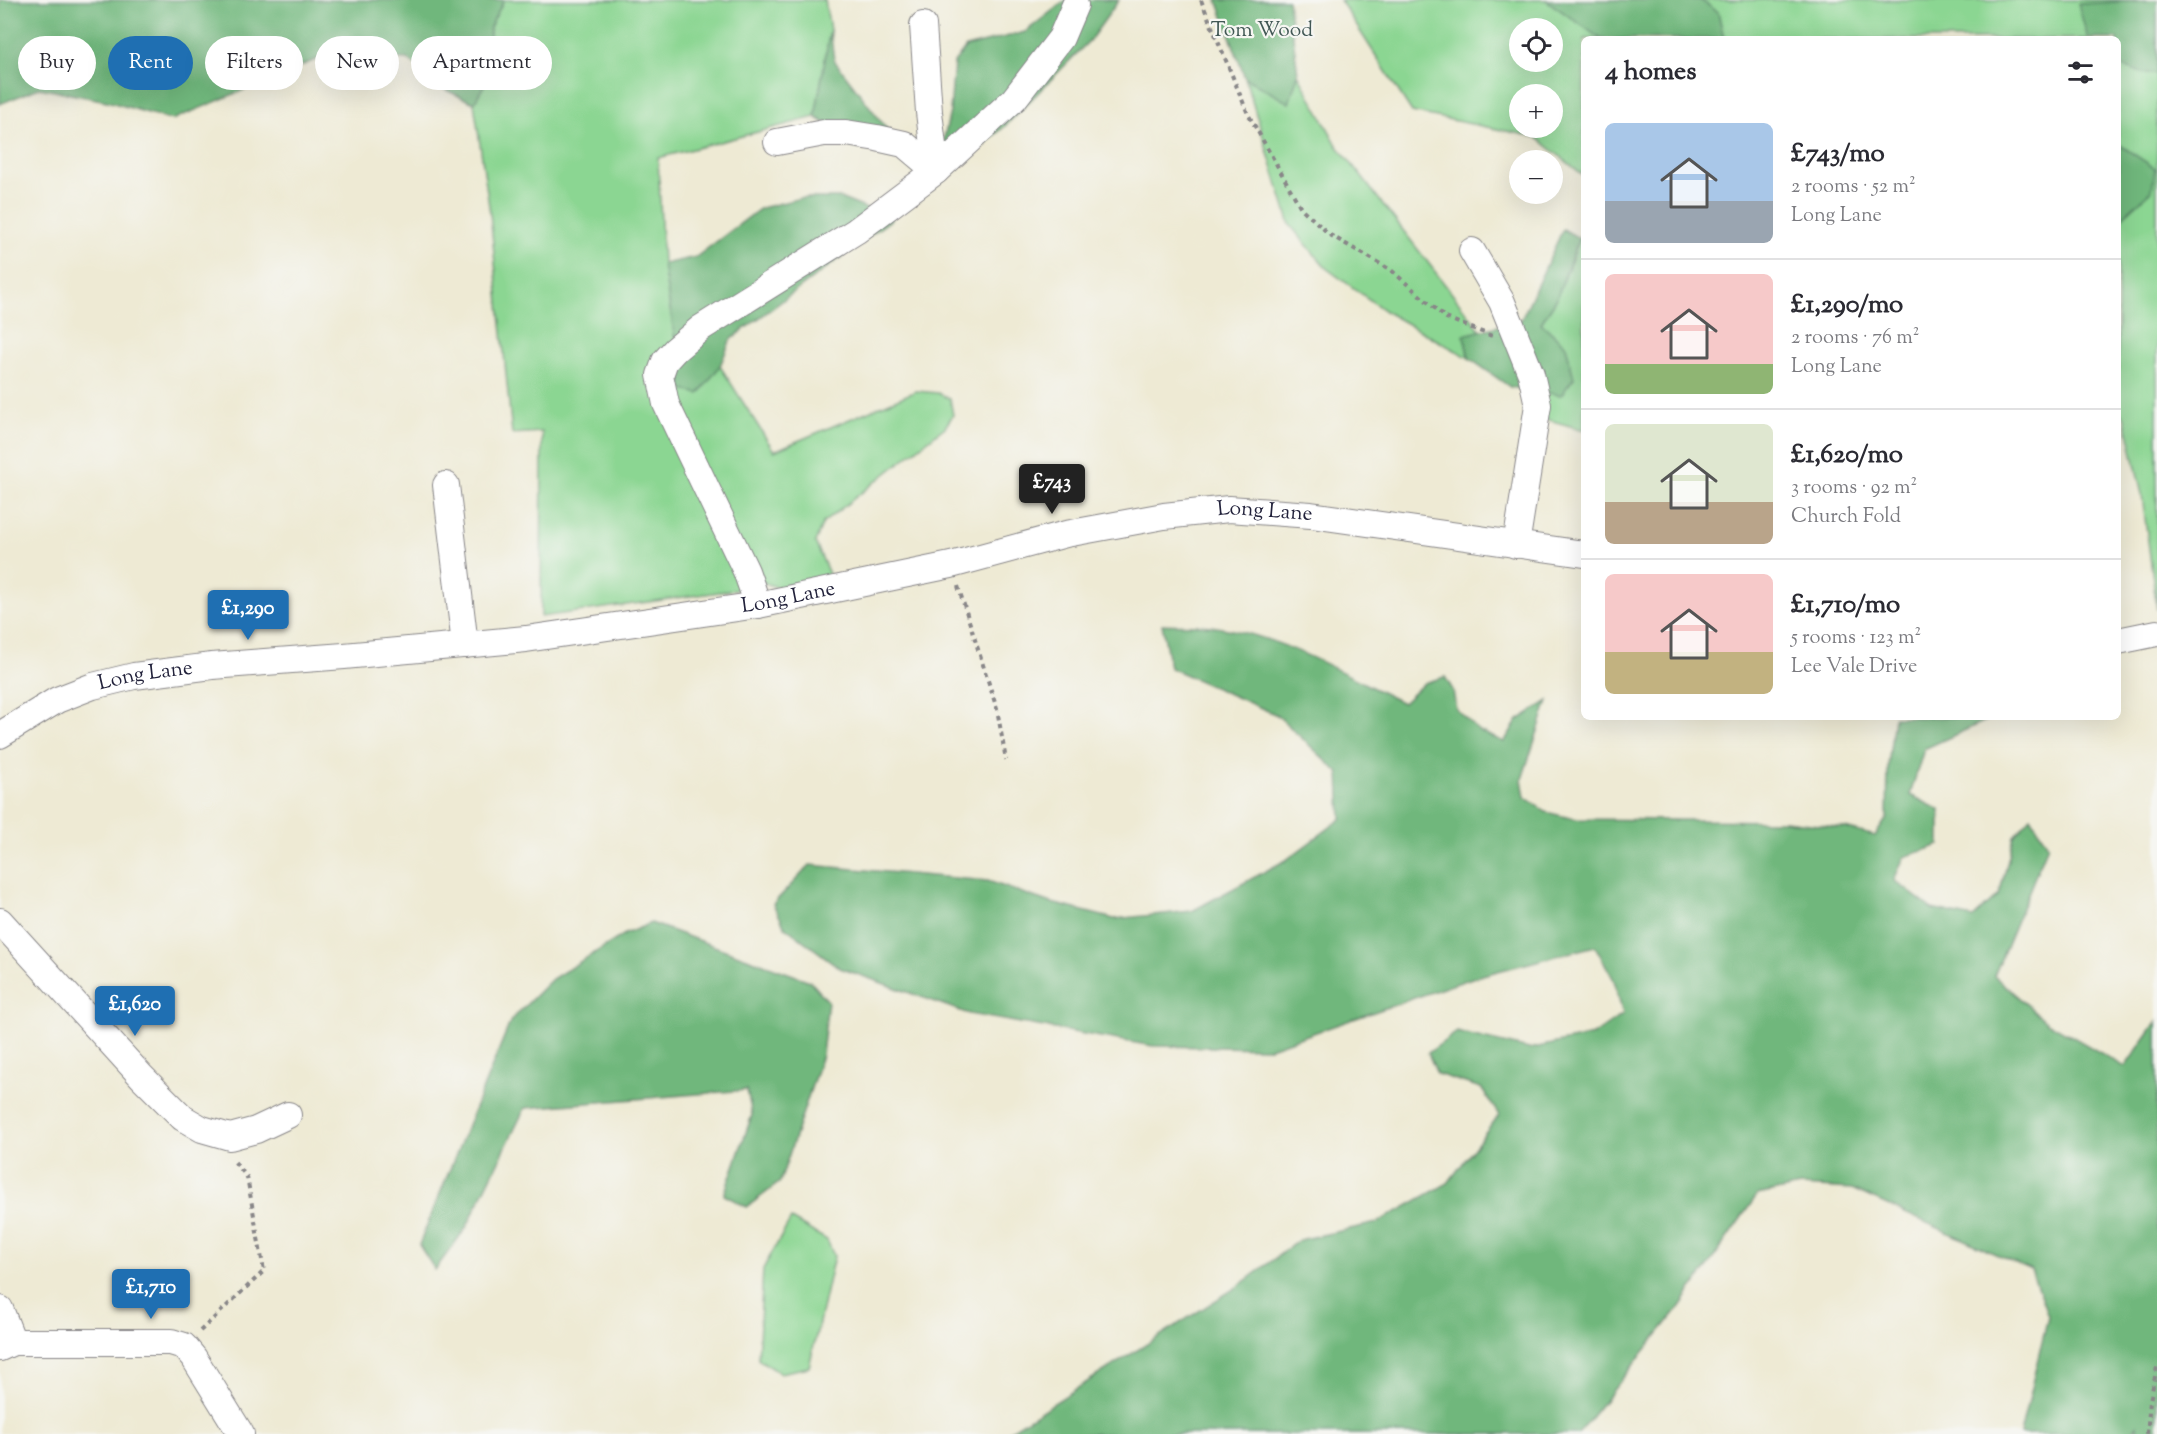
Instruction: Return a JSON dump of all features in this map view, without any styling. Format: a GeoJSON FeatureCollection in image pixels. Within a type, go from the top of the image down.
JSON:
{"type":"FeatureCollection","features":[{"type":"Feature","properties":{"kind":"street"},"geometry":{"type":"LineString","coordinates":[[758,605],[746,571],[666,404],[660,375],[665,361],[701,328],[856,231],[936,171],[1014,99],[1061,38],[1075,5]]}},
{"type":"Feature","properties":{"kind":"street"},"geometry":{"type":"LineString","coordinates":[[923,25],[936,171]]}},
{"type":"Feature","properties":{"kind":"street"},"geometry":{"type":"LineString","coordinates":[[777,142],[824,133],[877,138],[904,144],[936,171]]}},
{"type":"Feature","properties":{"kind":"street"},"geometry":{"type":"LineString","coordinates":[[1472,251],[1502,302],[1531,374],[1538,405],[1516,545]]}},
{"type":"Feature","properties":{"kind":"street"},"geometry":{"type":"LineString","coordinates":[[446,485],[465,645]]}},
{"type":"Feature","properties":{"kind":"street","name":"Long Lane"},"geometry":{"type":"LineString","coordinates":[[0,735],[57,700],[93,686],[134,676],[212,666],[526,639],[758,605],[951,565],[1066,534],[1164,516],[1229,509],[1311,515],[1581,554]]}},
{"type":"Feature","properties":{"kind":"street"},"geometry":{"type":"LineString","coordinates":[[2121,640],[2157,633]]}},
{"type":"Feature","properties":{"kind":"street"},"geometry":{"type":"LineString","coordinates":[[0,921],[142,1077],[183,1118],[230,1147],[256,1130],[288,1115]]}},
{"type":"Feature","properties":{"kind":"street"},"geometry":{"type":"LineString","coordinates":[[0,1309],[6,1345],[171,1342],[184,1346],[194,1358],[241,1434]]}},
{"type":"Feature","properties":{"kind":"path"},"geometry":{"type":"LineString","coordinates":[[1201,0],[1248,114],[1301,208],[1330,235],[1392,270],[1446,318],[1520,348]]}},
{"type":"Feature","properties":{"kind":"path"},"geometry":{"type":"LineString","coordinates":[[951,565],[997,709],[1006,760]]}},
{"type":"Feature","properties":{"kind":"path"},"geometry":{"type":"LineString","coordinates":[[184,1346],[264,1270],[247,1177],[230,1147]]}},
{"type":"Feature","properties":{"kind":"path"},"geometry":{"type":"LineString","coordinates":[[2147,1434],[2150,1401],[2157,1367]]}},
{"type":"Feature","properties":{"kind":"green space"},"geometry":{"type":"Polygon","coordinates":[[[0,0],[504,0],[490,27],[490,36],[411,36],[411,62],[407,59],[399,59],[399,36],[315,36],[315,60],[303,65],[303,36],[205,36],[205,90],[244,90],[172,120],[107,101],[49,90],[96,90],[96,36],[18,36],[18,90],[34,90],[0,104],[0,0]]]}},
{"type":"Feature","properties":{"kind":"green space"},"geometry":{"type":"Polygon","coordinates":[[[504,0],[825,0],[830,30],[815,117],[658,158],[663,264],[683,390],[699,393],[720,366],[774,451],[916,391],[938,393],[950,399],[953,415],[945,427],[823,523],[815,542],[829,574],[810,583],[776,587],[762,582],[741,589],[541,617],[542,432],[512,434],[490,213],[474,103],[481,90],[552,90],[552,36],[490,36],[490,27],[504,0]]]}},
{"type":"Feature","properties":{"kind":"green space"},"geometry":{"type":"Polygon","coordinates":[[[1066,0],[1119,0],[1091,39],[1004,127],[932,189],[950,112],[954,63],[966,47],[1025,32],[1066,0]]]}},
{"type":"Feature","properties":{"kind":"green space","name":"Tom Wood"},"geometry":{"type":"Polygon","coordinates":[[[1217,0],[1288,0],[1298,74],[1289,103],[1245,78],[1217,0]]]}},
{"type":"Feature","properties":{"kind":"green space"},"geometry":{"type":"Polygon","coordinates":[[[1340,0],[1546,0],[1597,36],[1581,36],[1581,174],[1563,159],[1563,150],[1552,150],[1537,138],[1563,138],[1563,84],[1509,84],[1509,132],[1412,112],[1340,0]]]}},
{"type":"Feature","properties":{"kind":"green space"},"geometry":{"type":"Polygon","coordinates":[[[1546,0],[1700,0],[1718,12],[1723,36],[1597,36],[1546,0]]]}},
{"type":"Feature","properties":{"kind":"green space"},"geometry":{"type":"Polygon","coordinates":[[[1700,0],[2157,0],[2157,610],[2142,495],[2125,418],[2121,414],[2121,36],[1723,36],[1718,12],[1700,0]]]}},
{"type":"Feature","properties":{"kind":"green space"},"geometry":{"type":"Polygon","coordinates":[[[2157,0],[2157,74],[2146,74],[2121,66],[2121,36],[2087,36],[2078,4],[2157,0]]]}},
{"type":"Feature","properties":{"kind":"green space"},"geometry":{"type":"Polygon","coordinates":[[[830,30],[834,60],[893,137],[842,133],[815,117],[830,30]]]}},
{"type":"Feature","properties":{"kind":"green space"},"geometry":{"type":"Polygon","coordinates":[[[1298,74],[1337,145],[1481,331],[1464,336],[1469,358],[1388,313],[1326,268],[1290,225],[1245,78],[1289,103],[1298,74]]]}},
{"type":"Feature","properties":{"kind":"green space"},"geometry":{"type":"Polygon","coordinates":[[[446,90],[481,90],[474,103],[446,90]]]}},
{"type":"Feature","properties":{"kind":"green space"},"geometry":{"type":"Polygon","coordinates":[[[2121,146],[2155,168],[2152,190],[2121,218],[2121,146]]]}},
{"type":"Feature","properties":{"kind":"green space"},"geometry":{"type":"Polygon","coordinates":[[[801,198],[840,198],[892,219],[731,339],[720,366],[699,394],[683,390],[663,264],[696,257],[761,208],[801,198]]]}},
{"type":"Feature","properties":{"kind":"green space"},"geometry":{"type":"Polygon","coordinates":[[[1563,229],[1579,238],[1556,300],[1541,323],[1566,346],[1574,378],[1561,395],[1510,387],[1469,358],[1464,335],[1521,320],[1563,229]]]}},
{"type":"Feature","properties":{"kind":"green space"},"geometry":{"type":"Polygon","coordinates":[[[1581,236],[1581,429],[1535,416],[1534,391],[1566,346],[1541,323],[1556,300],[1581,236]]]}},
{"type":"Feature","properties":{"kind":"green space"},"geometry":{"type":"Polygon","coordinates":[[[1162,624],[1210,626],[1242,632],[1290,648],[1403,703],[1424,683],[1445,677],[1453,690],[1456,709],[1479,731],[1504,742],[1518,720],[1548,701],[1522,779],[1525,797],[1546,812],[1575,819],[1785,821],[1845,828],[1875,836],[1887,818],[1888,766],[1894,720],[1987,720],[1924,749],[1910,795],[1940,810],[1940,845],[1904,857],[1894,880],[1932,909],[1973,918],[1999,895],[2014,836],[2031,817],[2048,845],[1994,976],[2047,1022],[2125,1067],[2157,1021],[2157,1434],[2137,1434],[2137,1425],[2131,1434],[2020,1434],[2048,1316],[2031,1270],[1852,1189],[1800,1186],[1757,1195],[1679,1308],[1578,1434],[1005,1434],[1237,1287],[1299,1240],[1377,1223],[1448,1183],[1499,1115],[1481,1088],[1437,1074],[1428,1053],[1457,1032],[1529,1049],[1593,1035],[1623,1014],[1614,980],[1595,946],[1475,977],[1270,1048],[1153,1046],[969,1014],[840,968],[785,927],[773,904],[810,865],[988,881],[1048,902],[1114,919],[1192,911],[1286,860],[1341,819],[1339,773],[1277,715],[1170,668],[1162,624]]]}},
{"type":"Feature","properties":{"kind":"green space"},"geometry":{"type":"Polygon","coordinates":[[[651,923],[810,981],[828,1001],[822,1055],[780,1182],[747,1207],[724,1195],[752,1115],[747,1090],[525,1108],[466,1228],[435,1270],[419,1245],[511,1020],[552,979],[625,934],[651,923]]]}},
{"type":"Feature","properties":{"kind":"green space"},"geometry":{"type":"Polygon","coordinates":[[[791,1219],[827,1240],[834,1256],[809,1367],[780,1373],[758,1359],[763,1269],[791,1219]]]}}]}
